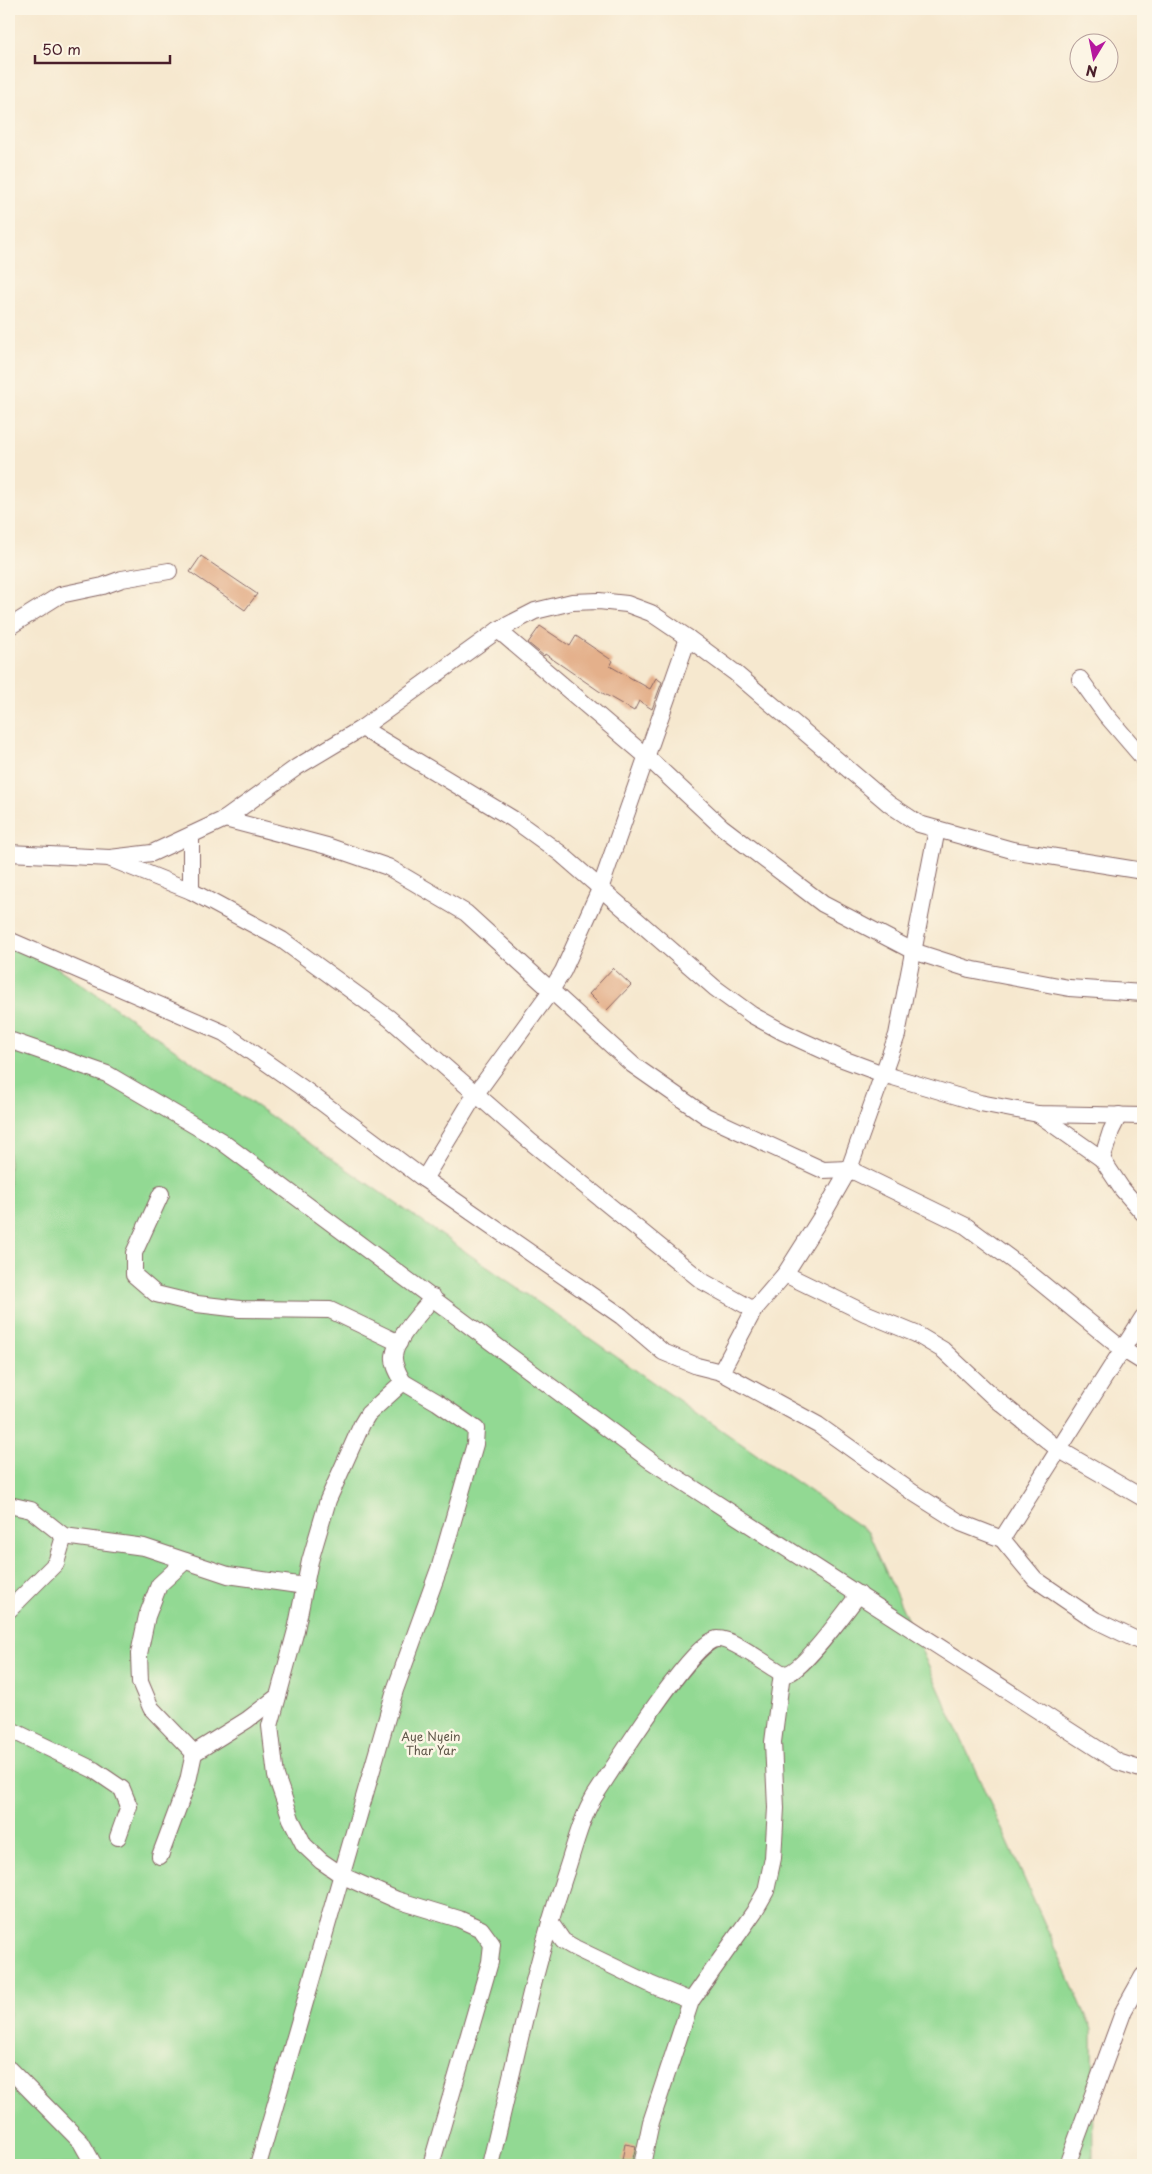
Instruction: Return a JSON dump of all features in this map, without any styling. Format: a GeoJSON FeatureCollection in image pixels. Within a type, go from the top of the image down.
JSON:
{"type":"FeatureCollection","features":[{"type":"Feature","properties":{"kind":"street"},"geometry":{"type":"LineString","coordinates":[[9,627],[60,595],[104,586],[122,579],[169,571]]}},
{"type":"Feature","properties":{"kind":"street"},"geometry":{"type":"LineString","coordinates":[[9,853],[110,858],[152,854],[225,819],[297,767],[362,728],[498,630],[535,611],[572,602],[598,600],[627,604],[651,614],[688,638],[734,672],[889,804],[919,824],[1012,850],[1143,871]]}},
{"type":"Feature","properties":{"kind":"street"},"geometry":{"type":"LineString","coordinates":[[498,630],[647,757],[722,827],[823,904],[913,951],[969,970],[1069,988],[1143,993]]}},
{"type":"Feature","properties":{"kind":"street"},"geometry":{"type":"LineString","coordinates":[[424,1179],[475,1095],[550,992],[563,971],[600,889],[688,638]]}},
{"type":"Feature","properties":{"kind":"street"},"geometry":{"type":"LineString","coordinates":[[1080,679],[1112,723],[1143,758]]}},
{"type":"Feature","properties":{"kind":"street"},"geometry":{"type":"LineString","coordinates":[[362,728],[512,820],[560,853],[600,889],[657,935],[715,988],[752,1015],[840,1058],[883,1074],[980,1103],[1038,1114],[1119,1114],[1143,1116]]}},
{"type":"Feature","properties":{"kind":"street"},"geometry":{"type":"LineString","coordinates":[[225,819],[326,846],[388,867],[466,913],[550,992],[579,1014],[633,1065],[706,1116],[822,1170],[849,1169],[966,1226],[1023,1268],[1122,1349],[1143,1362]]}},
{"type":"Feature","properties":{"kind":"street"},"geometry":{"type":"LineString","coordinates":[[721,1372],[754,1310],[785,1274],[849,1169],[897,1035],[937,830]]}},
{"type":"Feature","properties":{"kind":"street"},"geometry":{"type":"LineString","coordinates":[[191,835],[191,892]]}},
{"type":"Feature","properties":{"kind":"street"},"geometry":{"type":"LineString","coordinates":[[110,858],[191,892],[282,940],[389,1018],[475,1095],[600,1200],[702,1281],[754,1310]]}},
{"type":"Feature","properties":{"kind":"street"},"geometry":{"type":"LineString","coordinates":[[9,940],[224,1033],[304,1089],[424,1179],[621,1316],[663,1352],[697,1366],[721,1372],[818,1425],[912,1492],[962,1523],[1002,1539],[1035,1579],[1095,1620],[1143,1643]]}},
{"type":"Feature","properties":{"kind":"street"},"geometry":{"type":"LineString","coordinates":[[9,1040],[107,1074],[222,1141],[651,1460],[1118,1762],[1143,1770]]}},
{"type":"Feature","properties":{"kind":"street"},"geometry":{"type":"LineString","coordinates":[[1038,1114],[1102,1159],[1122,1189],[1143,1213]]}},
{"type":"Feature","properties":{"kind":"street"},"geometry":{"type":"LineString","coordinates":[[1102,1159],[1119,1114]]}},
{"type":"Feature","properties":{"kind":"street"},"geometry":{"type":"LineString","coordinates":[[162,1194],[134,1254],[134,1275],[156,1294],[197,1304],[240,1309],[330,1310],[399,1342]]}},
{"type":"Feature","properties":{"kind":"street"},"geometry":{"type":"LineString","coordinates":[[785,1274],[865,1313],[916,1334],[943,1350],[991,1394],[1058,1449],[1143,1498]]}},
{"type":"Feature","properties":{"kind":"street"},"geometry":{"type":"LineString","coordinates":[[258,2165],[343,1876],[395,1690],[440,1566],[475,1444],[476,1429],[437,1402],[403,1382],[396,1369],[394,1356],[399,1342],[434,1297]]}},
{"type":"Feature","properties":{"kind":"street"},"geometry":{"type":"LineString","coordinates":[[1002,1539],[1143,1317]]}},
{"type":"Feature","properties":{"kind":"street"},"geometry":{"type":"LineString","coordinates":[[403,1382],[368,1414],[328,1500],[310,1561],[296,1630],[270,1726],[276,1776],[291,1820],[304,1845],[321,1861],[343,1876],[397,1900],[459,1919],[481,1930],[492,1944],[490,1962],[431,2165]]}},
{"type":"Feature","properties":{"kind":"street"},"geometry":{"type":"LineString","coordinates":[[9,1505],[31,1510],[64,1536],[144,1547],[228,1575],[305,1586]]}},
{"type":"Feature","properties":{"kind":"street"},"geometry":{"type":"LineString","coordinates":[[9,1510],[31,1510]]}},
{"type":"Feature","properties":{"kind":"street"},"geometry":{"type":"LineString","coordinates":[[9,1610],[56,1563],[64,1536]]}},
{"type":"Feature","properties":{"kind":"street"},"geometry":{"type":"LineString","coordinates":[[185,1561],[159,1585],[147,1616],[139,1654],[140,1682],[151,1708],[194,1754]]}},
{"type":"Feature","properties":{"kind":"street"},"geometry":{"type":"LineString","coordinates":[[490,2165],[550,1922],[586,1812],[660,1698],[704,1644],[715,1638],[726,1640],[782,1673],[789,1673],[797,1667],[859,1594]]}},
{"type":"Feature","properties":{"kind":"street"},"geometry":{"type":"LineString","coordinates":[[642,2165],[651,2122],[691,2001],[754,1912],[766,1891],[774,1858],[776,1808],[773,1742],[782,1673]]}},
{"type":"Feature","properties":{"kind":"street"},"geometry":{"type":"LineString","coordinates":[[160,1856],[188,1781],[194,1754],[247,1720],[277,1697]]}},
{"type":"Feature","properties":{"kind":"street"},"geometry":{"type":"LineString","coordinates":[[9,1728],[94,1770],[122,1789],[129,1806],[118,1837]]}},
{"type":"Feature","properties":{"kind":"street"},"geometry":{"type":"LineString","coordinates":[[550,1922],[563,1941],[575,1948],[652,1985],[691,2001]]}},
{"type":"Feature","properties":{"kind":"street"},"geometry":{"type":"LineString","coordinates":[[1067,2165],[1124,2010],[1143,1976]]}},
{"type":"Feature","properties":{"kind":"street"},"geometry":{"type":"LineString","coordinates":[[9,2069],[81,2142],[94,2165]]}},
{"type":"Feature","properties":{"kind":"green space","name":"Aye Nyein Thar Yar"},"geometry":{"type":"Polygon","coordinates":[[[9,934],[868,1532],[1092,2029],[1093,2165],[14,2165],[9,2160],[9,934]]]}},
{"type":"Feature","properties":{"kind":"building"},"geometry":{"type":"Polygon","coordinates":[[[201,556],[257,594],[245,610],[190,572],[201,556]]]}},
{"type":"Feature","properties":{"kind":"building"},"geometry":{"type":"Polygon","coordinates":[[[540,626],[570,646],[576,636],[613,661],[610,666],[650,689],[656,678],[662,682],[652,709],[639,701],[634,711],[599,691],[545,654],[544,656],[528,643],[540,626]]]}},
{"type":"Feature","properties":{"kind":"building"},"geometry":{"type":"Polygon","coordinates":[[[613,968],[631,985],[606,1011],[589,994],[613,968]]]}},
{"type":"Feature","properties":{"kind":"building"},"geometry":{"type":"Polygon","coordinates":[[[625,2144],[636,2146],[632,2162],[622,2160],[625,2144]]]}}]}
